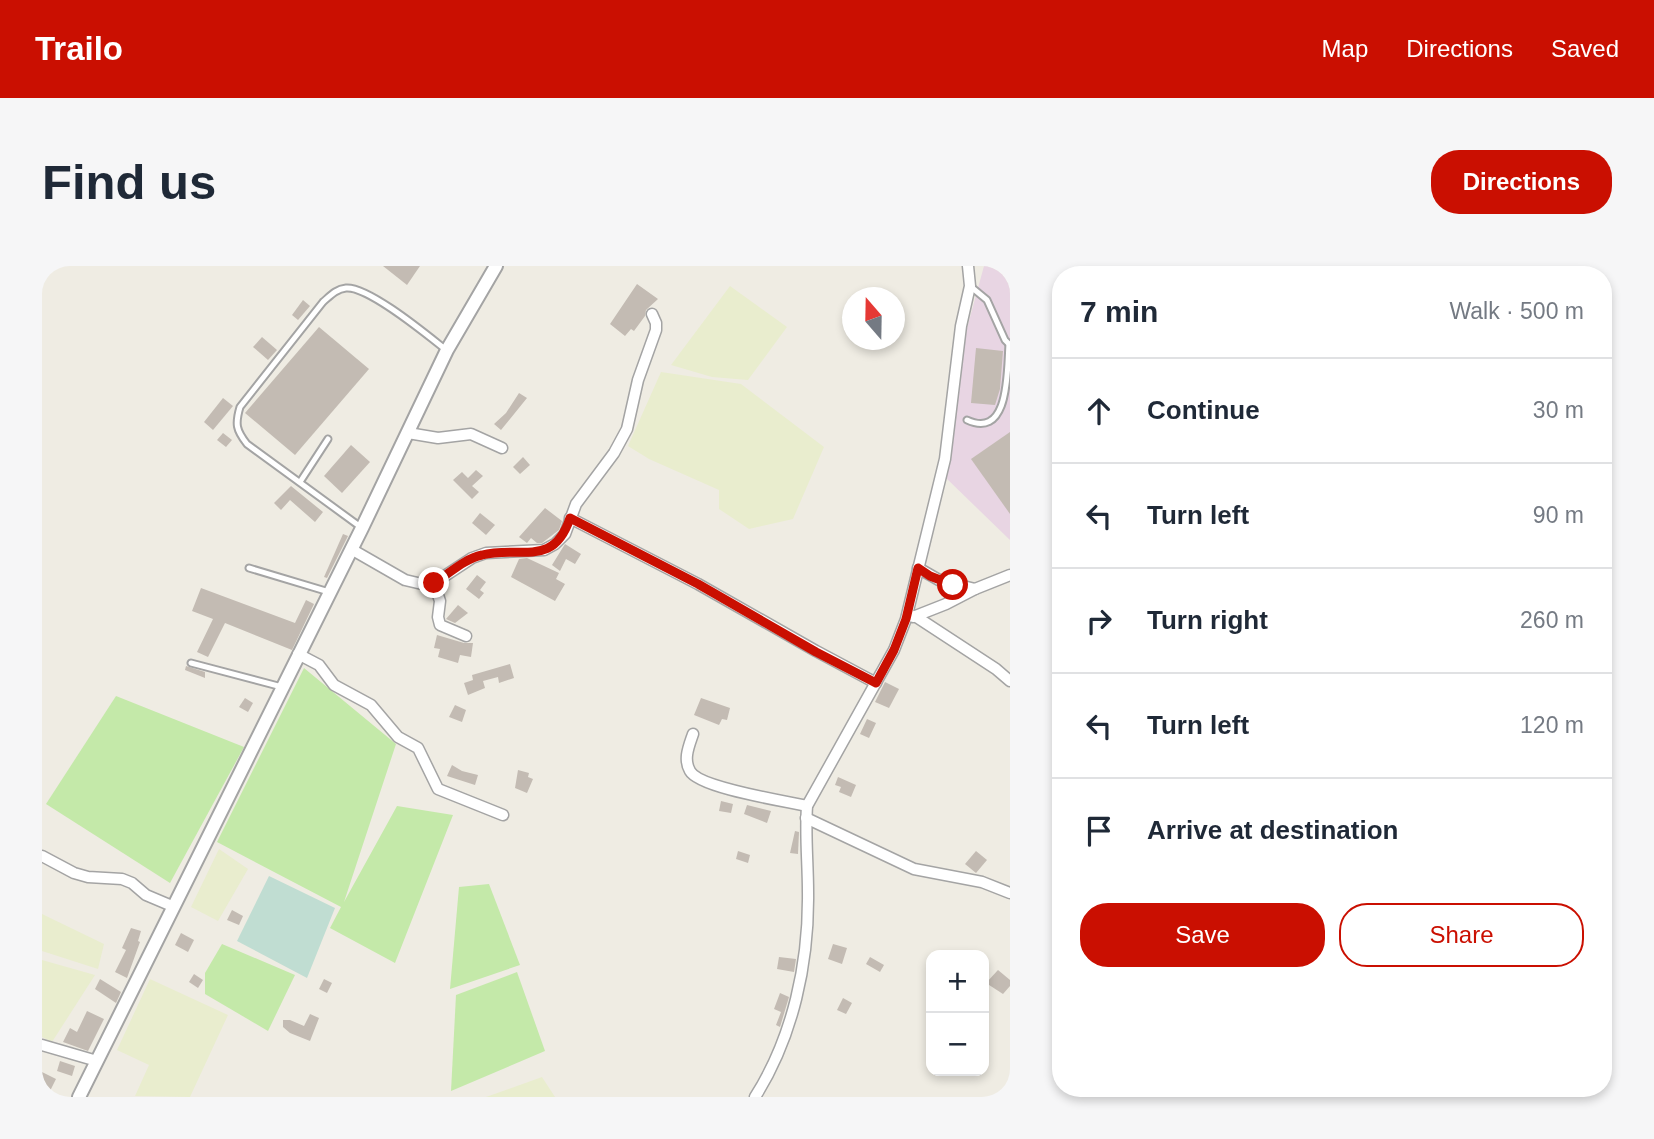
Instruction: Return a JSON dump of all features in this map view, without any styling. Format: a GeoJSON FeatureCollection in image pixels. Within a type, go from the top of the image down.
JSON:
{"type":"FeatureCollection","features":[{"type":"Feature","properties":{"kind":"street"},"geometry":{"type":"LineString","coordinates":[[79,1097],[362,528],[447,350],[496,266]]}},
{"type":"Feature","properties":{"kind":"street"},"geometry":{"type":"LineString","coordinates":[[755,1097],[773,1067],[788,1028],[803,963],[808,901],[807,806],[911,617],[918,568],[945,460],[960,334],[972,268]]}},
{"type":"Feature","properties":{"kind":"street"},"geometry":{"type":"LineString","coordinates":[[351,549],[405,580],[422,584],[434,583],[472,558],[486,554],[544,550],[561,538],[576,504],[614,453],[627,429],[638,380],[656,330],[652,314]]}},
{"type":"Feature","properties":{"kind":"street"},"geometry":{"type":"LineString","coordinates":[[408,433],[438,438],[471,434],[502,448]]}},
{"type":"Feature","properties":{"kind":"street"},"geometry":{"type":"LineString","coordinates":[[570,518],[710,591],[876,683]]}},
{"type":"Feature","properties":{"kind":"street"},"geometry":{"type":"LineString","coordinates":[[918,568],[939,580],[975,589]]}},
{"type":"Feature","properties":{"kind":"street"},"geometry":{"type":"LineString","coordinates":[[911,617],[1010,575]]}},
{"type":"Feature","properties":{"kind":"street"},"geometry":{"type":"LineString","coordinates":[[434,583],[440,601],[440,625],[466,636]]}},
{"type":"Feature","properties":{"kind":"street"},"geometry":{"type":"LineString","coordinates":[[911,617],[996,669],[1010,681]]}},
{"type":"Feature","properties":{"kind":"street"},"geometry":{"type":"LineString","coordinates":[[298,654],[319,665],[334,685],[371,705],[398,737],[418,748],[438,789],[503,816]]}},
{"type":"Feature","properties":{"kind":"street"},"geometry":{"type":"LineString","coordinates":[[693,734],[686,757],[688,769],[701,781],[807,806]]}},
{"type":"Feature","properties":{"kind":"street"},"geometry":{"type":"LineString","coordinates":[[806,818],[914,869],[973,880],[1010,893]]}},
{"type":"Feature","properties":{"kind":"street"},"geometry":{"type":"LineString","coordinates":[[42,856],[88,877],[122,879],[132,883],[146,895],[172,906]]}},
{"type":"Feature","properties":{"kind":"street"},"geometry":{"type":"LineString","coordinates":[[42,1045],[97,1060]]}},
{"type":"Feature","properties":{"kind":"lane"},"geometry":{"type":"LineString","coordinates":[[967,420],[980,423],[1000,415],[1006,391],[1010,344],[987,300],[970,286]]}},
{"type":"Feature","properties":{"kind":"lane"},"geometry":{"type":"LineString","coordinates":[[362,528],[247,444],[238,432],[236,422],[240,407],[323,302],[336,291],[357,289],[373,297],[447,350]]}},
{"type":"Feature","properties":{"kind":"lane"},"geometry":{"type":"LineString","coordinates":[[300,482],[328,439]]}},
{"type":"Feature","properties":{"kind":"lane"},"geometry":{"type":"LineString","coordinates":[[249,568],[329,592]]}},
{"type":"Feature","properties":{"kind":"lane"},"geometry":{"type":"LineString","coordinates":[[191,663],[282,687]]}},
{"type":"Feature","properties":{"kind":"shaded area"},"geometry":{"type":"Polygon","coordinates":[[[984,266],[1010,266],[1010,540],[946,478],[963,343],[984,266]]]}},
{"type":"Feature","properties":{"kind":"green space"},"geometry":{"type":"Polygon","coordinates":[[[730,286],[787,327],[748,380],[712,377],[671,365],[730,286]]]}},
{"type":"Feature","properties":{"kind":"green space"},"geometry":{"type":"Polygon","coordinates":[[[661,372],[741,384],[824,447],[793,519],[749,529],[719,509],[719,490],[649,459],[628,446],[661,372]]]}},
{"type":"Feature","properties":{"kind":"green space"},"geometry":{"type":"Polygon","coordinates":[[[304,668],[396,744],[344,902],[397,806],[453,815],[395,963],[330,928],[341,907],[217,842],[304,668]]]}},
{"type":"Feature","properties":{"kind":"green space"},"geometry":{"type":"Polygon","coordinates":[[[116,696],[244,747],[170,883],[46,804],[116,696]]]}},
{"type":"Feature","properties":{"kind":"green space"},"geometry":{"type":"Polygon","coordinates":[[[219,849],[248,869],[218,921],[191,907],[219,849]]]}},
{"type":"Feature","properties":{"kind":"green space"},"geometry":{"type":"Polygon","coordinates":[[[269,876],[335,908],[307,978],[237,941],[269,876]]]}},
{"type":"Feature","properties":{"kind":"green space"},"geometry":{"type":"Polygon","coordinates":[[[489,884],[520,965],[450,989],[459,887],[489,884]]]}},
{"type":"Feature","properties":{"kind":"green space"},"geometry":{"type":"Polygon","coordinates":[[[42,914],[104,944],[98,969],[42,951],[42,914]]]}},
{"type":"Feature","properties":{"kind":"green space"},"geometry":{"type":"Polygon","coordinates":[[[222,944],[295,975],[268,1031],[205,994],[205,973],[222,944]]]}},
{"type":"Feature","properties":{"kind":"green space"},"geometry":{"type":"Polygon","coordinates":[[[42,960],[95,975],[52,1042],[42,1037],[42,960]]]}},
{"type":"Feature","properties":{"kind":"green space"},"geometry":{"type":"Polygon","coordinates":[[[517,972],[545,1051],[451,1091],[456,995],[517,972]]]}},
{"type":"Feature","properties":{"kind":"green space"},"geometry":{"type":"Polygon","coordinates":[[[150,979],[228,1015],[190,1097],[135,1096],[149,1065],[117,1050],[150,979]]]}},
{"type":"Feature","properties":{"kind":"green space"},"geometry":{"type":"Polygon","coordinates":[[[542,1077],[555,1097],[486,1097],[542,1077]]]}},
{"type":"Feature","properties":{"kind":"building"},"geometry":{"type":"Polygon","coordinates":[[[383,266],[420,266],[407,285],[383,266]]]}},
{"type":"Feature","properties":{"kind":"building"},"geometry":{"type":"Polygon","coordinates":[[[637,284],[658,299],[646,310],[645,316],[634,331],[631,329],[625,336],[610,324],[637,284]]]}},
{"type":"Feature","properties":{"kind":"building"},"geometry":{"type":"Polygon","coordinates":[[[303,300],[310,306],[298,320],[292,315],[303,300]]]}},
{"type":"Feature","properties":{"kind":"building"},"geometry":{"type":"Polygon","coordinates":[[[319,327],[369,369],[295,455],[245,413],[319,327]]]}},
{"type":"Feature","properties":{"kind":"building"},"geometry":{"type":"Polygon","coordinates":[[[262,337],[277,350],[268,360],[253,347],[262,337]]]}},
{"type":"Feature","properties":{"kind":"building"},"geometry":{"type":"Polygon","coordinates":[[[976,348],[1003,351],[1000,389],[995,405],[971,403],[976,348]]]}},
{"type":"Feature","properties":{"kind":"building"},"geometry":{"type":"Polygon","coordinates":[[[519,393],[527,398],[501,430],[494,424],[506,413],[519,393]]]}},
{"type":"Feature","properties":{"kind":"building"},"geometry":{"type":"Polygon","coordinates":[[[223,398],[233,406],[213,430],[204,422],[223,398]]]}},
{"type":"Feature","properties":{"kind":"building"},"geometry":{"type":"Polygon","coordinates":[[[1010,432],[1010,514],[971,459],[1010,432]]]}},
{"type":"Feature","properties":{"kind":"building"},"geometry":{"type":"Polygon","coordinates":[[[223,433],[232,440],[226,447],[217,440],[223,433]]]}},
{"type":"Feature","properties":{"kind":"building"},"geometry":{"type":"Polygon","coordinates":[[[351,445],[370,462],[342,493],[324,476],[351,445]]]}},
{"type":"Feature","properties":{"kind":"building"},"geometry":{"type":"Polygon","coordinates":[[[523,457],[530,465],[520,474],[513,467],[523,457]]]}},
{"type":"Feature","properties":{"kind":"building"},"geometry":{"type":"Polygon","coordinates":[[[476,470],[483,476],[472,486],[479,492],[472,499],[453,480],[462,472],[468,478],[476,470]]]}},
{"type":"Feature","properties":{"kind":"building"},"geometry":{"type":"Polygon","coordinates":[[[291,486],[323,512],[315,522],[290,500],[281,510],[274,503],[291,486]]]}},
{"type":"Feature","properties":{"kind":"building"},"geometry":{"type":"Polygon","coordinates":[[[545,508],[562,521],[559,530],[542,543],[531,538],[527,543],[519,537],[545,508]]]}},
{"type":"Feature","properties":{"kind":"building"},"geometry":{"type":"Polygon","coordinates":[[[480,513],[495,525],[486,535],[472,523],[480,513]]]}},
{"type":"Feature","properties":{"kind":"building"},"geometry":{"type":"Polygon","coordinates":[[[343,534],[348,536],[327,578],[324,577],[343,534]]]}},
{"type":"Feature","properties":{"kind":"building"},"geometry":{"type":"Polygon","coordinates":[[[565,544],[581,554],[575,564],[566,559],[560,571],[552,565],[565,544]]]}},
{"type":"Feature","properties":{"kind":"building"},"geometry":{"type":"Polygon","coordinates":[[[527,558],[559,573],[556,579],[565,584],[555,601],[511,577],[519,559],[527,558]]]}},
{"type":"Feature","properties":{"kind":"building"},"geometry":{"type":"Polygon","coordinates":[[[477,575],[486,582],[480,590],[484,593],[479,599],[466,589],[477,575]]]}},
{"type":"Feature","properties":{"kind":"building"},"geometry":{"type":"Polygon","coordinates":[[[201,588],[295,623],[306,600],[314,604],[292,650],[225,623],[208,657],[197,652],[213,619],[192,611],[201,588]]]}},
{"type":"Feature","properties":{"kind":"building"},"geometry":{"type":"Polygon","coordinates":[[[458,605],[468,613],[455,623],[446,619],[458,605]]]}},
{"type":"Feature","properties":{"kind":"building"},"geometry":{"type":"Polygon","coordinates":[[[437,635],[473,643],[471,657],[460,655],[458,663],[438,657],[440,649],[434,648],[437,635]]]}},
{"type":"Feature","properties":{"kind":"building"},"geometry":{"type":"Polygon","coordinates":[[[510,664],[514,678],[499,683],[498,677],[483,681],[485,688],[468,695],[464,683],[473,680],[472,675],[510,664]]]}},
{"type":"Feature","properties":{"kind":"building"},"geometry":{"type":"Polygon","coordinates":[[[186,666],[205,672],[205,678],[185,670],[186,666]]]}},
{"type":"Feature","properties":{"kind":"building"},"geometry":{"type":"Polygon","coordinates":[[[885,682],[899,689],[889,708],[875,702],[885,682]]]}},
{"type":"Feature","properties":{"kind":"building"},"geometry":{"type":"Polygon","coordinates":[[[245,698],[253,703],[248,712],[239,707],[245,698]]]}},
{"type":"Feature","properties":{"kind":"building"},"geometry":{"type":"Polygon","coordinates":[[[701,698],[730,708],[727,720],[722,719],[719,725],[694,715],[701,698]]]}},
{"type":"Feature","properties":{"kind":"building"},"geometry":{"type":"Polygon","coordinates":[[[455,705],[466,710],[462,722],[449,717],[455,705]]]}},
{"type":"Feature","properties":{"kind":"building"},"geometry":{"type":"Polygon","coordinates":[[[867,719],[876,723],[869,738],[860,734],[867,719]]]}},
{"type":"Feature","properties":{"kind":"building"},"geometry":{"type":"Polygon","coordinates":[[[452,765],[478,775],[475,785],[447,776],[452,765]]]}},
{"type":"Feature","properties":{"kind":"building"},"geometry":{"type":"Polygon","coordinates":[[[518,770],[529,773],[528,777],[533,779],[527,793],[515,788],[518,770]]]}},
{"type":"Feature","properties":{"kind":"building"},"geometry":{"type":"Polygon","coordinates":[[[838,777],[856,785],[851,797],[839,792],[841,787],[835,785],[838,777]]]}},
{"type":"Feature","properties":{"kind":"building"},"geometry":{"type":"Polygon","coordinates":[[[721,801],[733,804],[731,813],[719,811],[721,801]]]}},
{"type":"Feature","properties":{"kind":"building"},"geometry":{"type":"Polygon","coordinates":[[[747,805],[771,811],[767,823],[744,814],[747,805]]]}},
{"type":"Feature","properties":{"kind":"building"},"geometry":{"type":"Polygon","coordinates":[[[795,831],[799,832],[798,854],[790,853],[795,831]]]}},
{"type":"Feature","properties":{"kind":"building"},"geometry":{"type":"Polygon","coordinates":[[[738,851],[750,855],[748,863],[736,859],[738,851]]]}},
{"type":"Feature","properties":{"kind":"building"},"geometry":{"type":"Polygon","coordinates":[[[976,851],[987,860],[976,873],[965,864],[976,851]]]}},
{"type":"Feature","properties":{"kind":"building"},"geometry":{"type":"Polygon","coordinates":[[[232,910],[243,916],[239,925],[227,920],[232,910]]]}},
{"type":"Feature","properties":{"kind":"building"},"geometry":{"type":"Polygon","coordinates":[[[131,928],[141,931],[140,942],[127,978],[115,972],[126,950],[122,948],[131,928]]]}},
{"type":"Feature","properties":{"kind":"building"},"geometry":{"type":"Polygon","coordinates":[[[181,933],[194,940],[188,952],[175,945],[181,933]]]}},
{"type":"Feature","properties":{"kind":"building"},"geometry":{"type":"Polygon","coordinates":[[[833,944],[847,948],[842,964],[828,959],[833,944]]]}},
{"type":"Feature","properties":{"kind":"building"},"geometry":{"type":"Polygon","coordinates":[[[779,957],[796,959],[794,972],[777,969],[779,957]]]}},
{"type":"Feature","properties":{"kind":"building"},"geometry":{"type":"Polygon","coordinates":[[[870,957],[884,965],[880,972],[866,964],[870,957]]]}},
{"type":"Feature","properties":{"kind":"building"},"geometry":{"type":"Polygon","coordinates":[[[998,970],[1010,980],[1010,986],[1003,994],[989,985],[989,980],[998,970]]]}},
{"type":"Feature","properties":{"kind":"building"},"geometry":{"type":"Polygon","coordinates":[[[194,974],[203,980],[198,988],[189,982],[194,974]]]}},
{"type":"Feature","properties":{"kind":"building"},"geometry":{"type":"Polygon","coordinates":[[[100,979],[121,992],[116,1003],[95,989],[100,979]]]}},
{"type":"Feature","properties":{"kind":"building"},"geometry":{"type":"Polygon","coordinates":[[[324,979],[332,983],[327,993],[319,989],[324,979]]]}},
{"type":"Feature","properties":{"kind":"building"},"geometry":{"type":"Polygon","coordinates":[[[780,993],[789,997],[780,1027],[776,1025],[781,1012],[774,1009],[780,993]]]}},
{"type":"Feature","properties":{"kind":"building"},"geometry":{"type":"Polygon","coordinates":[[[843,998],[852,1003],[846,1014],[837,1010],[843,998]]]}},
{"type":"Feature","properties":{"kind":"building"},"geometry":{"type":"Polygon","coordinates":[[[87,1011],[104,1019],[88,1051],[63,1042],[70,1028],[77,1032],[87,1011]]]}},
{"type":"Feature","properties":{"kind":"building"},"geometry":{"type":"Polygon","coordinates":[[[310,1014],[319,1018],[310,1041],[290,1033],[283,1027],[283,1020],[304,1026],[310,1014]]]}},
{"type":"Feature","properties":{"kind":"building"},"geometry":{"type":"Polygon","coordinates":[[[60,1061],[75,1066],[72,1076],[57,1071],[60,1061]]]}},
{"type":"Feature","properties":{"kind":"building"},"geometry":{"type":"Polygon","coordinates":[[[42,1072],[56,1079],[47,1097],[42,1097],[42,1072]]]}},
{"type":"Feature","properties":{"kind":"route"},"geometry":{"type":"LineString","coordinates":[[434,583],[472,558],[486,554],[544,550],[565,534],[570,518],[698,584],[876,683],[894,650],[906,619],[918,568],[953,585]]}}]}
